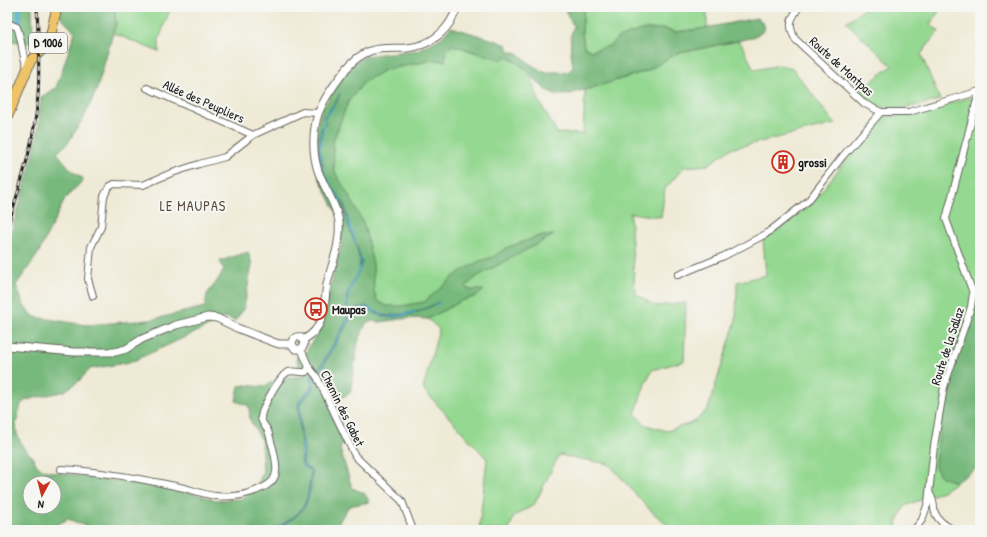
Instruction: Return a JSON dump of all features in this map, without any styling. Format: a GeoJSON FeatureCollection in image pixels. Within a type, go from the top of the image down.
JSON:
{"type":"FeatureCollection","features":[{"type":"Feature","properties":{"kind":"main road","name":"D 1006"},"geometry":{"type":"LineString","coordinates":[[7,118],[31,60],[41,51],[50,38],[56,9]]}},
{"type":"Feature","properties":{"kind":"street"},"geometry":{"type":"LineString","coordinates":[[292,344],[295,349],[301,349],[304,345],[304,340],[314,333],[321,320],[328,283],[336,258],[338,243],[339,222],[337,214],[319,174],[314,154],[315,130],[318,113],[329,93],[347,68],[355,60],[372,51],[390,48],[408,48],[426,43],[446,29],[458,7]]}},
{"type":"Feature","properties":{"kind":"street","name":"Route de Montpas"},"geometry":{"type":"LineString","coordinates":[[799,7],[792,17],[790,28],[795,39],[865,104],[881,112],[909,112],[980,92]]}},
{"type":"Feature","properties":{"kind":"street"},"geometry":{"type":"LineString","coordinates":[[7,25],[10,24],[17,27],[20,34],[26,72]]}},
{"type":"Feature","properties":{"kind":"street","name":"Allée des Peupliers"},"geometry":{"type":"LineString","coordinates":[[147,88],[253,135]]}},
{"type":"Feature","properties":{"kind":"street","name":"Route de la Sallaz"},"geometry":{"type":"LineString","coordinates":[[930,494],[934,446],[944,387],[971,307],[973,293],[946,220],[980,92]]}},
{"type":"Feature","properties":{"kind":"street"},"geometry":{"type":"LineString","coordinates":[[93,296],[88,279],[91,247],[101,228],[104,196],[109,187],[114,184],[143,185],[169,174],[225,157],[253,135],[303,112],[318,113]]}},
{"type":"Feature","properties":{"kind":"street"},"geometry":{"type":"LineString","coordinates":[[678,275],[724,256],[766,234],[808,201],[842,157],[881,112]]}},
{"type":"Feature","properties":{"kind":"street"},"geometry":{"type":"LineString","coordinates":[[7,346],[74,352],[115,352],[126,349],[142,339],[176,325],[208,317],[217,318],[274,342],[292,344]]}},
{"type":"Feature","properties":{"kind":"street"},"geometry":{"type":"LineString","coordinates":[[292,344],[296,337],[300,337],[304,340]]}},
{"type":"Feature","properties":{"kind":"street","name":"Chemin des Gabet"},"geometry":{"type":"LineString","coordinates":[[301,349],[355,456],[402,502],[413,530]]}},
{"type":"Feature","properties":{"kind":"street"},"geometry":{"type":"LineString","coordinates":[[61,469],[99,471],[176,486],[216,496],[240,496],[266,486],[273,482],[276,475],[277,465],[268,432],[261,420],[262,413],[276,384],[287,372],[313,372]]}},
{"type":"Feature","properties":{"kind":"street"},"geometry":{"type":"LineString","coordinates":[[914,530],[926,512],[930,494]]}},
{"type":"Feature","properties":{"kind":"street"},"geometry":{"type":"LineString","coordinates":[[930,494],[938,519],[954,530]]}},
{"type":"Feature","properties":{"kind":"green space"},"geometry":{"type":"Polygon","coordinates":[[[7,7],[32,7],[33,43],[7,41],[7,7]]]}},
{"type":"Feature","properties":{"kind":"green space"},"geometry":{"type":"Polygon","coordinates":[[[61,7],[114,7],[116,23],[97,89],[85,115],[68,143],[57,153],[72,171],[84,179],[65,199],[38,254],[16,285],[24,306],[35,317],[86,325],[150,320],[205,307],[207,294],[224,270],[220,261],[248,252],[252,264],[244,308],[235,321],[225,317],[203,329],[131,362],[90,369],[79,381],[65,391],[26,400],[21,404],[16,424],[17,434],[23,447],[32,456],[37,466],[47,471],[179,490],[217,500],[242,499],[259,482],[263,470],[261,439],[250,420],[249,406],[236,401],[239,386],[246,385],[262,387],[285,377],[304,377],[296,358],[306,352],[323,323],[341,246],[342,224],[320,179],[315,133],[322,109],[350,66],[365,56],[417,50],[441,38],[451,27],[507,45],[509,51],[518,53],[530,64],[544,72],[568,72],[573,67],[571,36],[574,26],[564,7],[584,7],[582,32],[584,47],[591,51],[609,46],[617,38],[645,29],[664,29],[675,32],[700,29],[757,18],[762,22],[764,29],[762,32],[751,38],[675,54],[647,71],[565,95],[555,94],[544,88],[522,66],[506,56],[502,60],[453,45],[447,49],[445,61],[433,60],[384,70],[364,82],[348,102],[333,141],[334,170],[364,225],[373,264],[374,291],[377,301],[386,306],[401,306],[424,302],[458,273],[480,261],[493,257],[506,248],[539,236],[554,235],[478,276],[465,287],[470,290],[484,290],[477,296],[461,301],[428,319],[410,318],[366,323],[358,343],[350,393],[333,402],[329,407],[343,442],[340,449],[352,488],[364,493],[370,502],[349,506],[336,526],[337,530],[97,530],[68,519],[47,530],[7,530],[7,246],[33,157],[38,131],[41,97],[56,88],[75,32],[59,16],[61,7]]]}},
{"type":"Feature","properties":{"kind":"green space"},"geometry":{"type":"Polygon","coordinates":[[[114,7],[171,7],[159,39],[159,52],[113,33],[116,23],[114,7]]]}},
{"type":"Feature","properties":{"kind":"green space"},"geometry":{"type":"Polygon","coordinates":[[[584,7],[707,7],[707,28],[675,32],[664,29],[617,38],[610,46],[591,51],[584,47],[582,32],[584,7]]]}},
{"type":"Feature","properties":{"kind":"green space"},"geometry":{"type":"Polygon","coordinates":[[[867,7],[904,7],[910,10],[912,7],[942,7],[930,24],[939,31],[921,54],[940,100],[904,108],[886,108],[877,106],[867,101],[856,93],[892,66],[846,22],[867,7]]]}},
{"type":"Feature","properties":{"kind":"green space"},"geometry":{"type":"Polygon","coordinates":[[[737,41],[741,43],[754,70],[780,65],[793,69],[835,124],[730,149],[708,165],[684,167],[665,189],[661,217],[630,213],[635,293],[655,306],[686,303],[684,361],[652,370],[645,384],[635,414],[646,425],[667,431],[694,422],[708,409],[736,320],[737,282],[766,275],[763,240],[787,224],[816,198],[880,117],[907,115],[980,95],[980,293],[976,298],[941,477],[956,482],[943,491],[905,506],[896,524],[900,530],[672,530],[645,505],[609,464],[559,455],[534,505],[514,516],[509,530],[479,530],[487,459],[423,389],[439,329],[428,319],[386,306],[377,301],[374,291],[373,264],[334,170],[333,141],[348,102],[364,82],[384,70],[433,60],[445,61],[447,49],[453,45],[480,54],[506,56],[522,66],[532,79],[539,101],[557,133],[583,134],[585,90],[647,71],[675,54],[737,41]]]}},
{"type":"Feature","properties":{"kind":"green space"},"geometry":{"type":"Polygon","coordinates":[[[980,293],[980,460],[978,467],[956,482],[941,477],[935,467],[936,454],[947,386],[976,298],[980,293]]]}},
{"type":"Feature","properties":{"kind":"water"},"geometry":{"type":"Polygon","coordinates":[[[340,93],[337,101],[325,117],[325,123],[324,117],[337,100],[340,93]]]}},
{"type":"Feature","properties":{"kind":"water"},"geometry":{"type":"Polygon","coordinates":[[[325,123],[319,142],[321,129],[325,123]]]}},
{"type":"Feature","properties":{"kind":"water"},"geometry":{"type":"Polygon","coordinates":[[[319,144],[323,164],[318,152],[319,144]]]}},
{"type":"Feature","properties":{"kind":"water"},"geometry":{"type":"Polygon","coordinates":[[[323,164],[322,169],[344,204],[351,232],[357,246],[362,262],[360,269],[348,294],[348,310],[366,306],[387,316],[419,311],[392,318],[381,316],[366,308],[350,311],[349,321],[323,366],[315,376],[313,381],[313,389],[300,403],[301,433],[304,449],[303,463],[312,471],[308,500],[301,512],[295,517],[280,528],[271,530],[294,516],[300,511],[305,502],[311,471],[303,467],[302,464],[298,408],[299,401],[311,388],[311,378],[313,374],[320,367],[346,322],[347,294],[359,269],[360,262],[357,247],[350,231],[343,204],[327,181],[321,169],[323,164]]]}},
{"type":"Feature","properties":{"kind":"waterway"},"geometry":{"type":"LineString","coordinates":[[19,7],[19,22]]}},
{"type":"Feature","properties":{"kind":"waterway"},"geometry":{"type":"LineString","coordinates":[[322,168],[319,153],[325,118],[334,106]]}},
{"type":"Feature","properties":{"kind":"waterway"},"geometry":{"type":"LineString","coordinates":[[323,172],[342,203]]}},
{"type":"Feature","properties":{"kind":"waterway"},"geometry":{"type":"LineString","coordinates":[[347,218],[356,242]]}},
{"type":"Feature","properties":{"kind":"waterway"},"geometry":{"type":"LineString","coordinates":[[348,308],[348,294],[360,267]]}},
{"type":"Feature","properties":{"kind":"waterway"},"geometry":{"type":"LineString","coordinates":[[435,305],[439,303]]}},
{"type":"Feature","properties":{"kind":"waterway"},"geometry":{"type":"LineString","coordinates":[[369,308],[376,312]]}},
{"type":"Feature","properties":{"kind":"waterway"},"geometry":{"type":"LineString","coordinates":[[403,314],[415,312]]}},
{"type":"Feature","properties":{"kind":"railway"},"geometry":{"type":"LineString","coordinates":[[7,229],[22,179],[34,129],[39,73],[37,7]]}},
{"type":"Feature","properties":{"kind":"place","name":"grossi"},"geometry":{"type":"Point","coordinates":[783,162]}},
{"type":"Feature","properties":{"kind":"place","name":"Maupas"},"geometry":{"type":"Point","coordinates":[316,309]}},
{"type":"Feature","properties":{"kind":"district","name":"LE MAUPAS"},"geometry":{"type":"Point","coordinates":[193,206]}}]}
